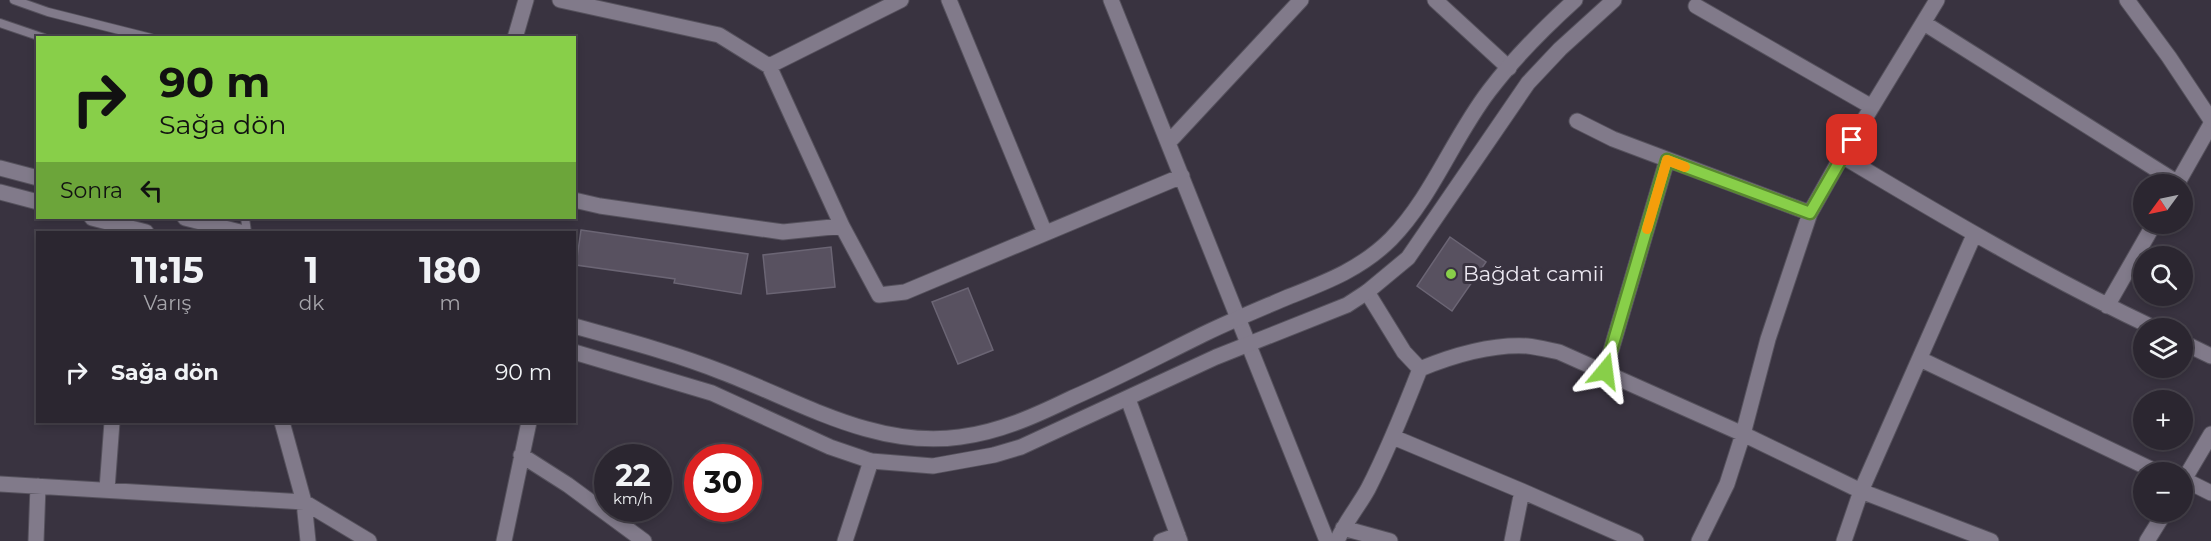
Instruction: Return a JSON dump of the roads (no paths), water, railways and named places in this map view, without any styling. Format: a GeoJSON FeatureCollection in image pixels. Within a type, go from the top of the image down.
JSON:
{"type":"FeatureCollection","features":[{"type":"Feature","properties":{"kind":"street"},"geometry":{"type":"LineString","coordinates":[[515,36],[526,0]]}},
{"type":"Feature","properties":{"kind":"street"},"geometry":{"type":"LineString","coordinates":[[560,0],[719,35],[770,66],[843,226],[879,295],[905,292],[1182,176]]}},
{"type":"Feature","properties":{"kind":"street"},"geometry":{"type":"LineString","coordinates":[[770,66],[901,0]]}},
{"type":"Feature","properties":{"kind":"street"},"geometry":{"type":"LineString","coordinates":[[949,0],[1045,233]]}},
{"type":"Feature","properties":{"kind":"street"},"geometry":{"type":"LineString","coordinates":[[1111,0],[1327,541]]}},
{"type":"Feature","properties":{"kind":"street"},"geometry":{"type":"LineString","coordinates":[[1169,142],[1301,0]]}},
{"type":"Feature","properties":{"kind":"street"},"geometry":{"type":"LineString","coordinates":[[1435,0],[1509,68]]}},
{"type":"Feature","properties":{"kind":"street"},"geometry":{"type":"LineString","coordinates":[[576,327],[701,363],[857,426],[898,436],[960,437],[1021,421],[1118,377],[1238,317],[1355,269],[1372,257],[1406,223],[1489,91],[1545,28],[1575,0]]}},
{"type":"Feature","properties":{"kind":"street"},"geometry":{"type":"LineString","coordinates":[[576,353],[712,393],[830,447],[871,461],[933,466],[994,455],[1021,447],[1248,344],[1347,304],[1367,292],[1408,258],[1528,83],[1560,49],[1614,0]]}},
{"type":"Feature","properties":{"kind":"street"},"geometry":{"type":"LineString","coordinates":[[1699,541],[1727,484],[1768,339],[1810,213],[1937,0]]}},
{"type":"Feature","properties":{"kind":"street"},"geometry":{"type":"LineString","coordinates":[[2127,0],[2169,57],[2211,122],[2182,174]]}},
{"type":"Feature","properties":{"kind":"street"},"geometry":{"type":"LineString","coordinates":[[1696,6],[1872,107]]}},
{"type":"Feature","properties":{"kind":"street"},"geometry":{"type":"LineString","coordinates":[[1924,23],[2161,174]]}},
{"type":"Feature","properties":{"kind":"street"},"geometry":{"type":"LineString","coordinates":[[1577,121],[1613,139],[1810,213]]}},
{"type":"Feature","properties":{"kind":"street"},"geometry":{"type":"LineString","coordinates":[[1842,156],[1974,235],[2133,318]]}},
{"type":"Feature","properties":{"kind":"street"},"geometry":{"type":"LineString","coordinates":[[1605,371],[1667,160]]}},
{"type":"Feature","properties":{"kind":"street"},"geometry":{"type":"LineString","coordinates":[[0,168],[36,177]]}},
{"type":"Feature","properties":{"kind":"street"},"geometry":{"type":"LineString","coordinates":[[0,192],[36,201]]}},
{"type":"Feature","properties":{"kind":"street"},"geometry":{"type":"LineString","coordinates":[[576,200],[783,232],[843,226]]}},
{"type":"Feature","properties":{"kind":"street"},"geometry":{"type":"LineString","coordinates":[[95,219],[128,230]]}},
{"type":"Feature","properties":{"kind":"street"},"geometry":{"type":"LineString","coordinates":[[189,219],[236,231]]}},
{"type":"Feature","properties":{"kind":"street"},"geometry":{"type":"LineString","coordinates":[[2107,306],[2148,234]]}},
{"type":"Feature","properties":{"kind":"street"},"geometry":{"type":"LineString","coordinates":[[1844,541],[1861,491],[1974,235]]}},
{"type":"Feature","properties":{"kind":"street"},"geometry":{"type":"LineString","coordinates":[[1367,292],[1404,352],[1420,369]]}},
{"type":"Feature","properties":{"kind":"street"},"geometry":{"type":"LineString","coordinates":[[1390,541],[1340,534],[1367,491],[1393,437],[1420,369],[1454,355],[1496,348],[1527,346],[1559,352],[1605,371],[1861,491],[1991,541]]}},
{"type":"Feature","properties":{"kind":"street"},"geometry":{"type":"LineString","coordinates":[[2193,347],[2211,356]]}},
{"type":"Feature","properties":{"kind":"street"},"geometry":{"type":"LineString","coordinates":[[1920,358],[2136,462]]}},
{"type":"Feature","properties":{"kind":"street"},"geometry":{"type":"LineString","coordinates":[[1128,399],[1179,538],[1161,541]]}},
{"type":"Feature","properties":{"kind":"street"},"geometry":{"type":"LineString","coordinates":[[107,489],[112,423]]}},
{"type":"Feature","properties":{"kind":"street"},"geometry":{"type":"LineString","coordinates":[[282,423],[304,502],[308,541]]}},
{"type":"Feature","properties":{"kind":"street"},"geometry":{"type":"LineString","coordinates":[[504,541],[529,423]]}},
{"type":"Feature","properties":{"kind":"street"},"geometry":{"type":"LineString","coordinates":[[2193,466],[2211,434]]}},
{"type":"Feature","properties":{"kind":"street"},"geometry":{"type":"LineString","coordinates":[[1393,437],[1522,490],[1636,541]]}},
{"type":"Feature","properties":{"kind":"street"},"geometry":{"type":"LineString","coordinates":[[521,455],[568,485],[644,541]]}},
{"type":"Feature","properties":{"kind":"street"},"geometry":{"type":"LineString","coordinates":[[845,541],[871,461]]}},
{"type":"Feature","properties":{"kind":"street"},"geometry":{"type":"LineString","coordinates":[[0,484],[304,502],[369,541]]}},
{"type":"Feature","properties":{"kind":"street"},"geometry":{"type":"LineString","coordinates":[[36,541],[38,486]]}},
{"type":"Feature","properties":{"kind":"street"},"geometry":{"type":"LineString","coordinates":[[2193,486],[2211,493]]}},
{"type":"Feature","properties":{"kind":"street"},"geometry":{"type":"LineString","coordinates":[[1512,541],[1522,490]]}},
{"type":"Feature","properties":{"kind":"street"},"geometry":{"type":"LineString","coordinates":[[2147,541],[2159,522]]}},
{"type":"Feature","properties":{"kind":"lane"},"geometry":{"type":"LineString","coordinates":[[14,0],[48,12],[144,36]]}},
{"type":"Feature","properties":{"kind":"lane"},"geometry":{"type":"LineString","coordinates":[[0,23],[38,36]]}},
{"type":"Feature","properties":{"kind":"place","name":"Bağdat camii"},"geometry":{"type":"Point","coordinates":[1451,274]}}]}
